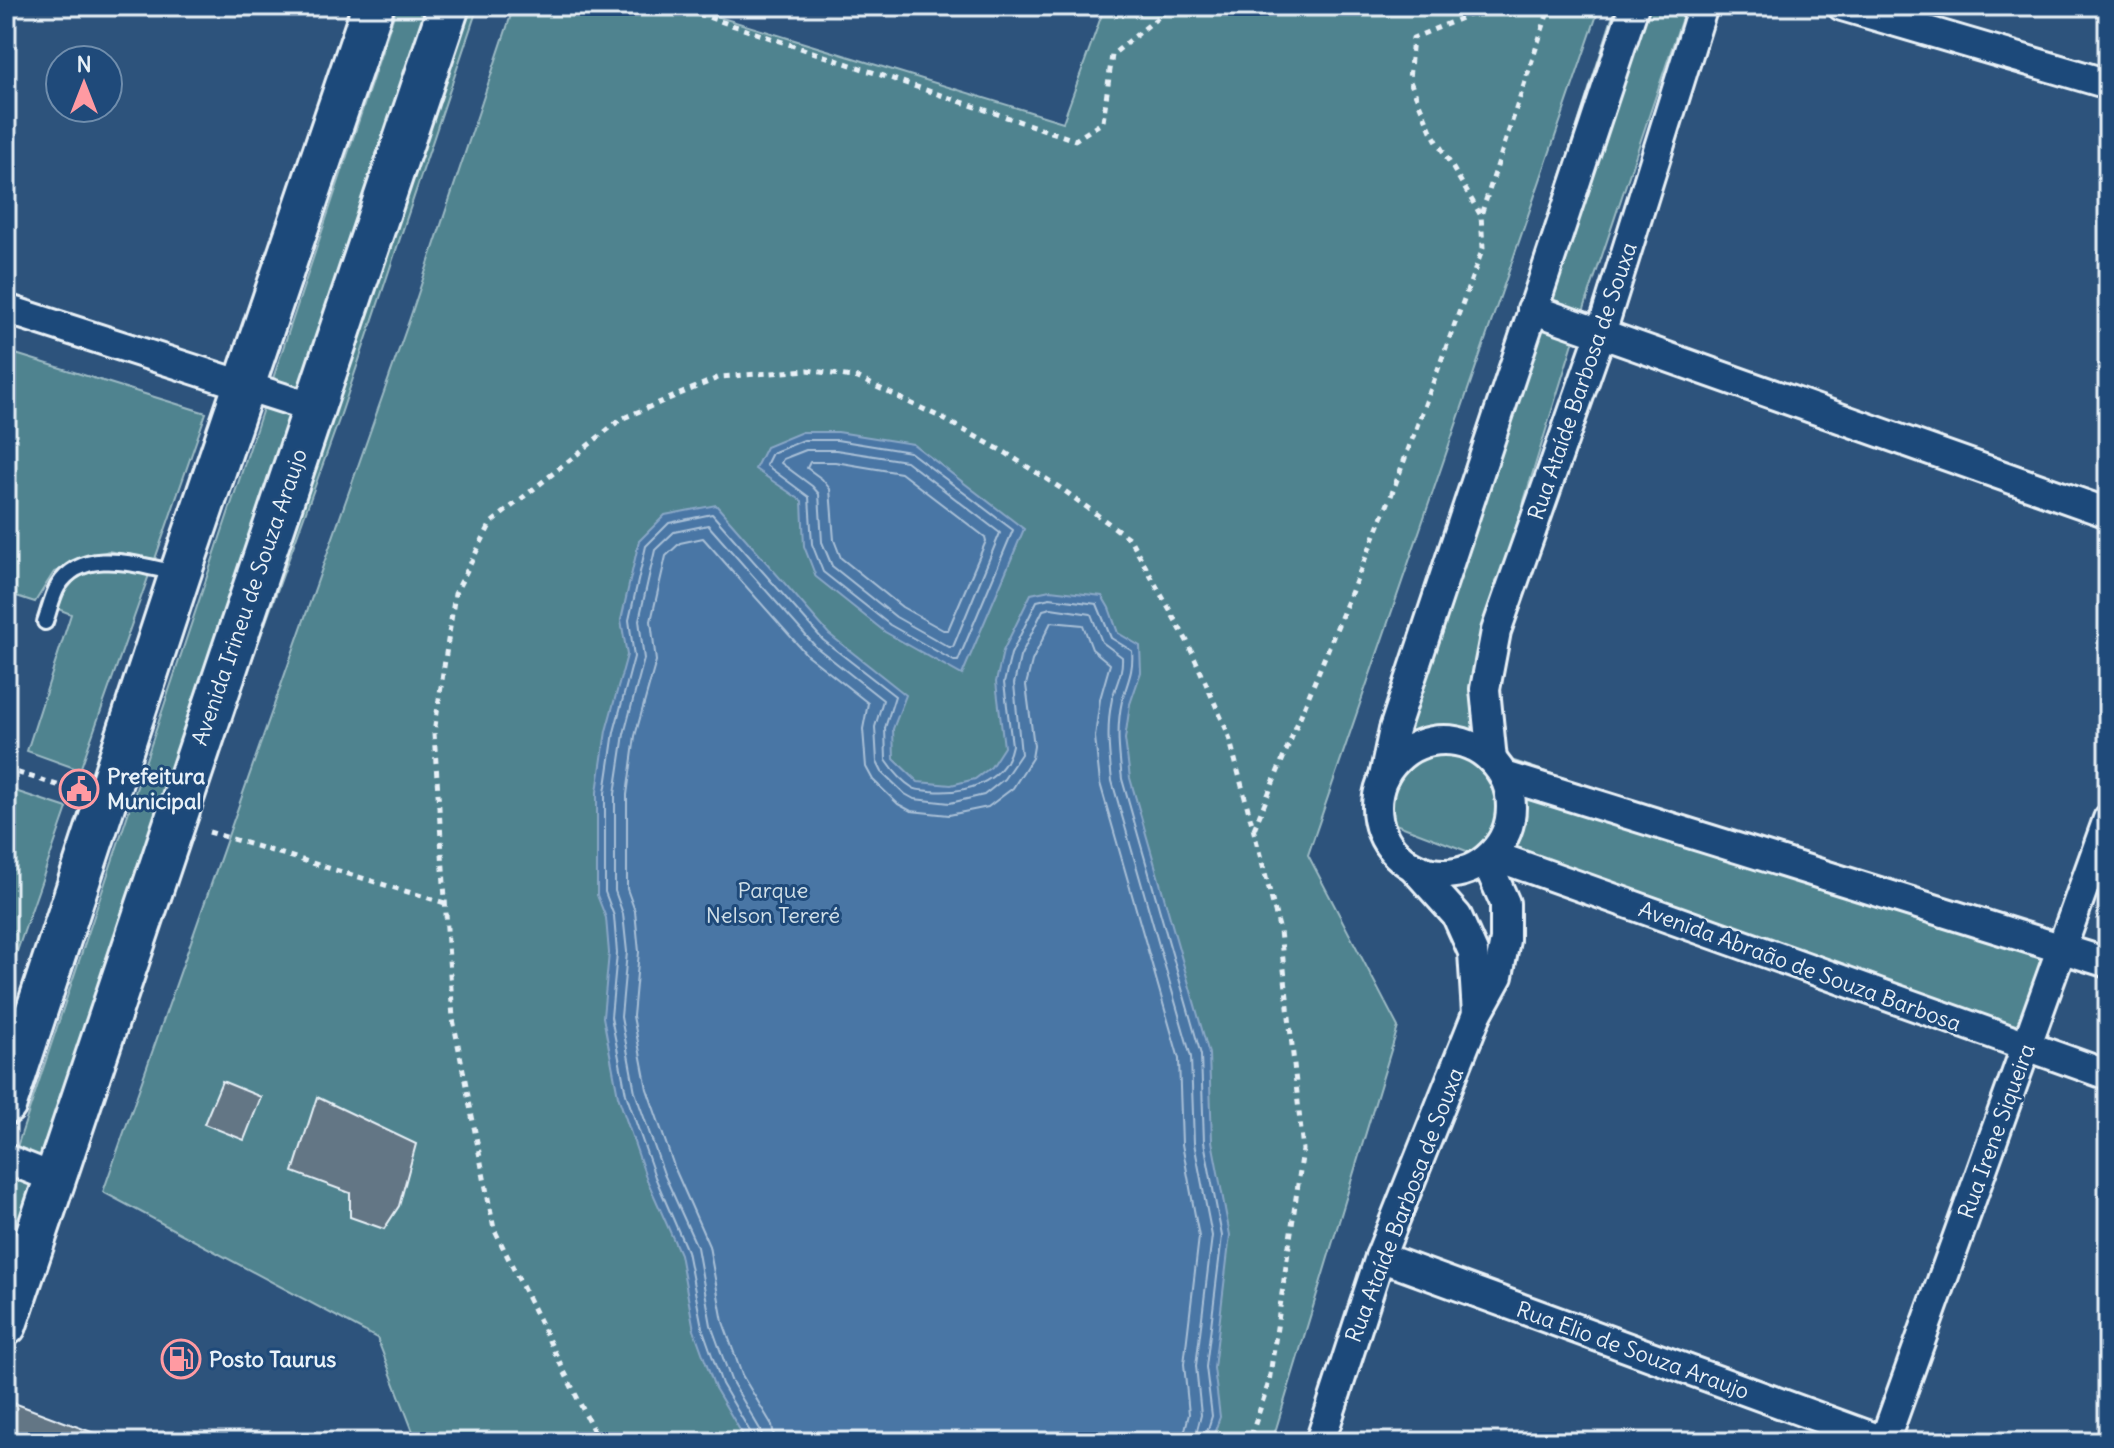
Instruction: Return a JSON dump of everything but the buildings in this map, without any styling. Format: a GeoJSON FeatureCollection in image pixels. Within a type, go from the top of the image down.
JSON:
{"type":"FeatureCollection","features":[{"type":"Feature","properties":{"kind":"main road"},"geometry":{"type":"LineString","coordinates":[[6,1104],[13,1055],[106,800],[373,6]]}},
{"type":"Feature","properties":{"kind":"main road","name":"Avenida Irineu de Souza Araujo"},"geometry":{"type":"LineString","coordinates":[[6,1325],[449,6]]}},
{"type":"Feature","properties":{"kind":"street"},"geometry":{"type":"LineString","coordinates":[[1498,768],[1511,796],[1511,817],[1505,837],[1476,867],[1455,874],[1434,874],[1414,868],[1397,855],[1384,838],[1378,819],[1378,798],[1394,729],[1634,6]]}},
{"type":"Feature","properties":{"kind":"street","name":"Rua Ataíde Barbosa de Souxa"},"geometry":{"type":"LineString","coordinates":[[1498,768],[1485,689],[1496,631],[1601,333],[1703,6]]}},
{"type":"Feature","properties":{"kind":"street"},"geometry":{"type":"LineString","coordinates":[[1842,6],[2108,84]]}},
{"type":"Feature","properties":{"kind":"street"},"geometry":{"type":"LineString","coordinates":[[6,309],[314,408]]}},
{"type":"Feature","properties":{"kind":"street"},"geometry":{"type":"LineString","coordinates":[[1532,309],[2108,513]]}},
{"type":"Feature","properties":{"kind":"street"},"geometry":{"type":"LineString","coordinates":[[1384,777],[1396,760],[1413,748],[1433,741],[1455,741],[1474,747],[1498,768],[2108,963]]}},
{"type":"Feature","properties":{"kind":"street","name":"Rua Irene Siqueira"},"geometry":{"type":"LineString","coordinates":[[1884,1442],[2108,819]]}},
{"type":"Feature","properties":{"kind":"street","name":"Rua Ataíde Barbosa de Souxa"},"geometry":{"type":"LineString","coordinates":[[1320,1442],[1380,1257],[1477,1014],[1498,976],[1505,940],[1505,903],[1489,857]]}},
{"type":"Feature","properties":{"kind":"street","name":"Avenida Abraão de Souza Barbosa"},"geometry":{"type":"LineString","coordinates":[[1489,857],[2108,1075]]}},
{"type":"Feature","properties":{"kind":"street","name":"Rua Ataíde Barbosa de Souxa"},"geometry":{"type":"LineString","coordinates":[[1414,868],[1457,916],[1473,952],[1477,1014]]}},
{"type":"Feature","properties":{"kind":"street"},"geometry":{"type":"LineString","coordinates":[[6,1159],[54,1178]]}},
{"type":"Feature","properties":{"kind":"street","name":"Rua Elio de Souza Araujo"},"geometry":{"type":"LineString","coordinates":[[1380,1257],[1884,1442]]}},
{"type":"Feature","properties":{"kind":"lane"},"geometry":{"type":"LineString","coordinates":[[45,622],[56,588],[67,574],[86,564],[109,560],[180,574]]}},
{"type":"Feature","properties":{"kind":"path"},"geometry":{"type":"LineString","coordinates":[[675,6],[1075,140],[1103,122],[1112,55],[1176,6]]}},
{"type":"Feature","properties":{"kind":"path"},"geometry":{"type":"LineString","coordinates":[[1481,215],[1431,131],[1409,79],[1413,38],[1491,6]]}},
{"type":"Feature","properties":{"kind":"path"},"geometry":{"type":"LineString","coordinates":[[1253,830],[1391,496],[1478,263],[1483,248],[1481,215],[1550,6]]}},
{"type":"Feature","properties":{"kind":"path"},"geometry":{"type":"LineString","coordinates":[[599,1442],[494,1229],[453,1019],[434,733],[455,594],[491,523],[621,419],[720,377],[808,370],[858,378],[1006,453],[1130,539],[1187,641],[1228,733],[1280,931],[1303,1150],[1269,1382],[1249,1442]]}},
{"type":"Feature","properties":{"kind":"path"},"geometry":{"type":"LineString","coordinates":[[6,769],[106,800]]}},
{"type":"Feature","properties":{"kind":"path"},"geometry":{"type":"LineString","coordinates":[[173,821],[445,903]]}},
{"type":"Feature","properties":{"kind":"green space"},"geometry":{"type":"Polygon","coordinates":[[[397,6],[478,6],[340,417],[66,1174],[6,1375],[6,1180],[397,6]]]}},
{"type":"Feature","properties":{"kind":"green space","name":"Parque Nelson Tereré"},"geometry":{"type":"Polygon","coordinates":[[[514,6],[683,6],[1063,122],[1105,6],[1600,6],[1308,855],[1398,1027],[1272,1442],[417,1442],[377,1338],[103,1192],[410,318],[514,6]]]}},
{"type":"Feature","properties":{"kind":"green space"},"geometry":{"type":"Polygon","coordinates":[[[1616,6],[1686,6],[1576,333],[1485,627],[1470,746],[2061,947],[2026,1047],[1390,822],[1376,762],[1398,678],[1616,6]]]}},
{"type":"Feature","properties":{"kind":"green space"},"geometry":{"type":"Polygon","coordinates":[[[6,351],[206,413],[155,559],[108,551],[54,572],[35,602],[10,594],[6,607],[6,351]]]}},
{"type":"Feature","properties":{"kind":"green space"},"geometry":{"type":"Polygon","coordinates":[[[108,566],[150,572],[80,770],[27,751],[71,614],[53,607],[77,577],[108,566]]]}},
{"type":"Feature","properties":{"kind":"green space"},"geometry":{"type":"Polygon","coordinates":[[[6,788],[67,808],[6,983],[6,839],[11,822],[6,820],[6,788]]]}},
{"type":"Feature","properties":{"kind":"water"},"geometry":{"type":"Polygon","coordinates":[[[802,432],[838,432],[913,444],[1024,529],[962,675],[885,632],[816,577],[804,546],[802,501],[755,469],[766,447],[802,432]]]}},
{"type":"Feature","properties":{"kind":"water"},"geometry":{"type":"Polygon","coordinates":[[[716,505],[829,634],[906,695],[893,729],[894,759],[918,782],[951,785],[975,779],[991,767],[1004,747],[996,682],[1003,651],[1031,594],[1050,590],[1102,596],[1118,633],[1140,646],[1141,672],[1130,704],[1125,739],[1130,778],[1209,1054],[1212,1141],[1230,1235],[1214,1368],[1220,1417],[1211,1442],[747,1442],[715,1388],[694,1330],[680,1254],[647,1180],[618,1096],[603,1017],[609,953],[606,918],[597,895],[597,792],[606,731],[627,655],[621,620],[639,541],[665,515],[716,505]]]}},
{"type":"Feature","properties":{"kind":"place","name":"Prefeitura Municipal"},"geometry":{"type":"Point","coordinates":[79,789]}},
{"type":"Feature","properties":{"kind":"place","name":"Posto Taurus"},"geometry":{"type":"Point","coordinates":[181,1359]}}]}
